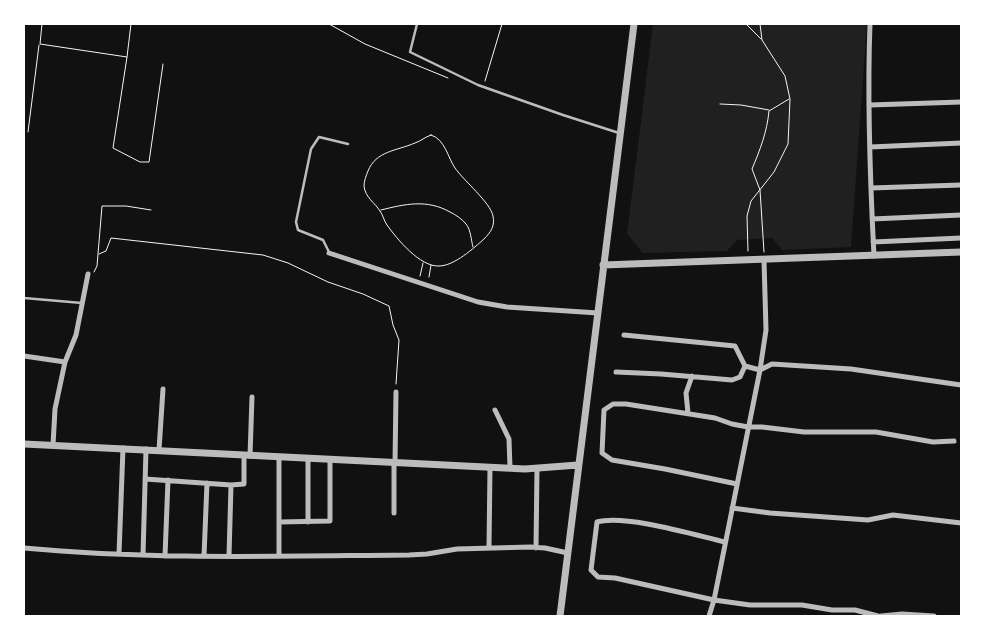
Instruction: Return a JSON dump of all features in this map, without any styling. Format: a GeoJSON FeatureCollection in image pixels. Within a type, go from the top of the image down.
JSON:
{"type":"FeatureCollection","features":[{"type":"Feature","properties":{"kind":"street"},"geometry":{"type":"LineString","coordinates":[[560,616],[634,24]]}},
{"type":"Feature","properties":{"kind":"street"},"geometry":{"type":"LineString","coordinates":[[870,24],[870,148],[874,256]]}},
{"type":"Feature","properties":{"kind":"street"},"geometry":{"type":"LineString","coordinates":[[870,105],[961,102]]}},
{"type":"Feature","properties":{"kind":"street"},"geometry":{"type":"LineString","coordinates":[[870,148],[961,143]]}},
{"type":"Feature","properties":{"kind":"street"},"geometry":{"type":"LineString","coordinates":[[871,188],[961,185]]}},
{"type":"Feature","properties":{"kind":"street"},"geometry":{"type":"LineString","coordinates":[[872,219],[961,215]]}},
{"type":"Feature","properties":{"kind":"street"},"geometry":{"type":"LineString","coordinates":[[873,242],[961,238]]}},
{"type":"Feature","properties":{"kind":"street"},"geometry":{"type":"LineString","coordinates":[[603,265],[961,252]]}},
{"type":"Feature","properties":{"kind":"street"},"geometry":{"type":"LineString","coordinates":[[329,254],[478,302],[507,307],[598,313]]}},
{"type":"Feature","properties":{"kind":"street"},"geometry":{"type":"LineString","coordinates":[[709,616],[714,600],[760,370],[766,330],[764,260]]}},
{"type":"Feature","properties":{"kind":"street"},"geometry":{"type":"LineString","coordinates":[[53,445],[55,409],[66,362],[76,335],[88,274]]}},
{"type":"Feature","properties":{"kind":"street"},"geometry":{"type":"LineString","coordinates":[[624,335],[735,346],[745,366],[760,370],[772,364],[852,369],[961,385]]}},
{"type":"Feature","properties":{"kind":"street"},"geometry":{"type":"LineString","coordinates":[[24,356],[66,362]]}},
{"type":"Feature","properties":{"kind":"street"},"geometry":{"type":"LineString","coordinates":[[616,372],[732,380],[740,376],[745,366]]}},
{"type":"Feature","properties":{"kind":"street"},"geometry":{"type":"LineString","coordinates":[[688,413],[686,393],[692,376]]}},
{"type":"Feature","properties":{"kind":"street"},"geometry":{"type":"LineString","coordinates":[[159,450],[163,389]]}},
{"type":"Feature","properties":{"kind":"street"},"geometry":{"type":"LineString","coordinates":[[394,513],[396,392]]}},
{"type":"Feature","properties":{"kind":"street"},"geometry":{"type":"LineString","coordinates":[[145,478],[231,485],[244,484],[252,397]]}},
{"type":"Feature","properties":{"kind":"street"},"geometry":{"type":"LineString","coordinates":[[737,484],[612,460],[602,453],[604,410],[613,404],[688,413],[748,427],[804,432],[876,432],[933,442],[954,441]]}},
{"type":"Feature","properties":{"kind":"street"},"geometry":{"type":"LineString","coordinates":[[495,410],[509,439],[510,468]]}},
{"type":"Feature","properties":{"kind":"street"},"geometry":{"type":"LineString","coordinates":[[24,444],[510,468],[578,465]]}},
{"type":"Feature","properties":{"kind":"street"},"geometry":{"type":"LineString","coordinates":[[119,554],[122,448]]}},
{"type":"Feature","properties":{"kind":"street"},"geometry":{"type":"LineString","coordinates":[[143,555],[146,450]]}},
{"type":"Feature","properties":{"kind":"street"},"geometry":{"type":"LineString","coordinates":[[279,457],[279,556]]}},
{"type":"Feature","properties":{"kind":"street"},"geometry":{"type":"LineString","coordinates":[[308,459],[308,522]]}},
{"type":"Feature","properties":{"kind":"street"},"geometry":{"type":"LineString","coordinates":[[279,522],[330,521],[330,460]]}},
{"type":"Feature","properties":{"kind":"street"},"geometry":{"type":"LineString","coordinates":[[489,548],[490,467]]}},
{"type":"Feature","properties":{"kind":"street"},"geometry":{"type":"LineString","coordinates":[[536,548],[537,468]]}},
{"type":"Feature","properties":{"kind":"street"},"geometry":{"type":"LineString","coordinates":[[165,556],[168,480]]}},
{"type":"Feature","properties":{"kind":"street"},"geometry":{"type":"LineString","coordinates":[[204,556],[207,483]]}},
{"type":"Feature","properties":{"kind":"street"},"geometry":{"type":"LineString","coordinates":[[228,556],[231,485]]}},
{"type":"Feature","properties":{"kind":"street"},"geometry":{"type":"LineString","coordinates":[[732,508],[770,513],[868,520],[893,515],[961,523]]}},
{"type":"Feature","properties":{"kind":"street"},"geometry":{"type":"LineString","coordinates":[[725,542],[642,523],[606,520],[597,522],[591,570],[598,577],[615,578],[714,600],[750,605],[802,605],[832,610],[855,610],[880,616],[902,614],[934,616]]}},
{"type":"Feature","properties":{"kind":"street"},"geometry":{"type":"LineString","coordinates":[[24,548],[165,556],[428,554],[457,549],[489,548],[545,548],[568,553]]}},
{"type":"Feature","properties":{"kind":"lane"},"geometry":{"type":"LineString","coordinates":[[417,24],[410,52],[484,87],[563,116],[620,133]]}},
{"type":"Feature","properties":{"kind":"lane"},"geometry":{"type":"LineString","coordinates":[[329,254],[323,240],[298,230],[296,222],[311,150],[318,137],[348,144]]}},
{"type":"Feature","properties":{"kind":"lane"},"geometry":{"type":"LineString","coordinates":[[24,298],[82,303]]}},
{"type":"Feature","properties":{"kind":"path"},"geometry":{"type":"LineString","coordinates":[[28,132],[42,24]]}},
{"type":"Feature","properties":{"kind":"path"},"geometry":{"type":"LineString","coordinates":[[131,24],[113,148],[140,162],[148,162],[162,64]]}},
{"type":"Feature","properties":{"kind":"path"},"geometry":{"type":"LineString","coordinates":[[329,24],[365,44],[456,79]]}},
{"type":"Feature","properties":{"kind":"path"},"geometry":{"type":"LineString","coordinates":[[484,87],[502,24]]}},
{"type":"Feature","properties":{"kind":"path"},"geometry":{"type":"LineString","coordinates":[[746,24],[762,40],[785,76],[790,99],[788,144],[774,172],[751,201],[747,216],[749,260]]}},
{"type":"Feature","properties":{"kind":"path"},"geometry":{"type":"LineString","coordinates":[[760,24],[762,40]]}},
{"type":"Feature","properties":{"kind":"path"},"geometry":{"type":"LineString","coordinates":[[40,44],[127,57]]}},
{"type":"Feature","properties":{"kind":"path"},"geometry":{"type":"LineString","coordinates":[[720,104],[741,105],[769,111],[790,99]]}},
{"type":"Feature","properties":{"kind":"path"},"geometry":{"type":"LineString","coordinates":[[764,260],[760,190],[752,169],[768,125],[769,111]]}},
{"type":"Feature","properties":{"kind":"path"},"geometry":{"type":"LineString","coordinates":[[425,136],[435,136],[442,143],[455,168],[491,209],[494,224],[491,233],[473,248],[449,264],[439,266],[424,262],[404,245],[387,224],[380,211],[366,192],[364,185],[371,164],[379,156],[417,142],[425,136]]}},
{"type":"Feature","properties":{"kind":"path"},"geometry":{"type":"LineString","coordinates":[[380,211],[411,203],[427,203],[444,209],[458,216],[467,224],[473,248]]}},
{"type":"Feature","properties":{"kind":"path"},"geometry":{"type":"LineString","coordinates":[[88,274],[95,272],[99,254],[102,206],[126,206],[151,210]]}},
{"type":"Feature","properties":{"kind":"path"},"geometry":{"type":"LineString","coordinates":[[99,254],[106,251],[111,238],[263,255],[288,263],[315,276],[377,300],[389,306],[393,325],[399,340],[396,392]]}},
{"type":"Feature","properties":{"kind":"path"},"geometry":{"type":"LineString","coordinates":[[419,282],[424,262]]}},
{"type":"Feature","properties":{"kind":"path"},"geometry":{"type":"LineString","coordinates":[[428,285],[432,265]]}},
{"type":"Feature","properties":{"kind":"shaded area"},"geometry":{"type":"Polygon","coordinates":[[[653,24],[867,24],[851,247],[782,250],[772,238],[737,240],[727,251],[643,253],[627,234],[653,24]]]}}]}
